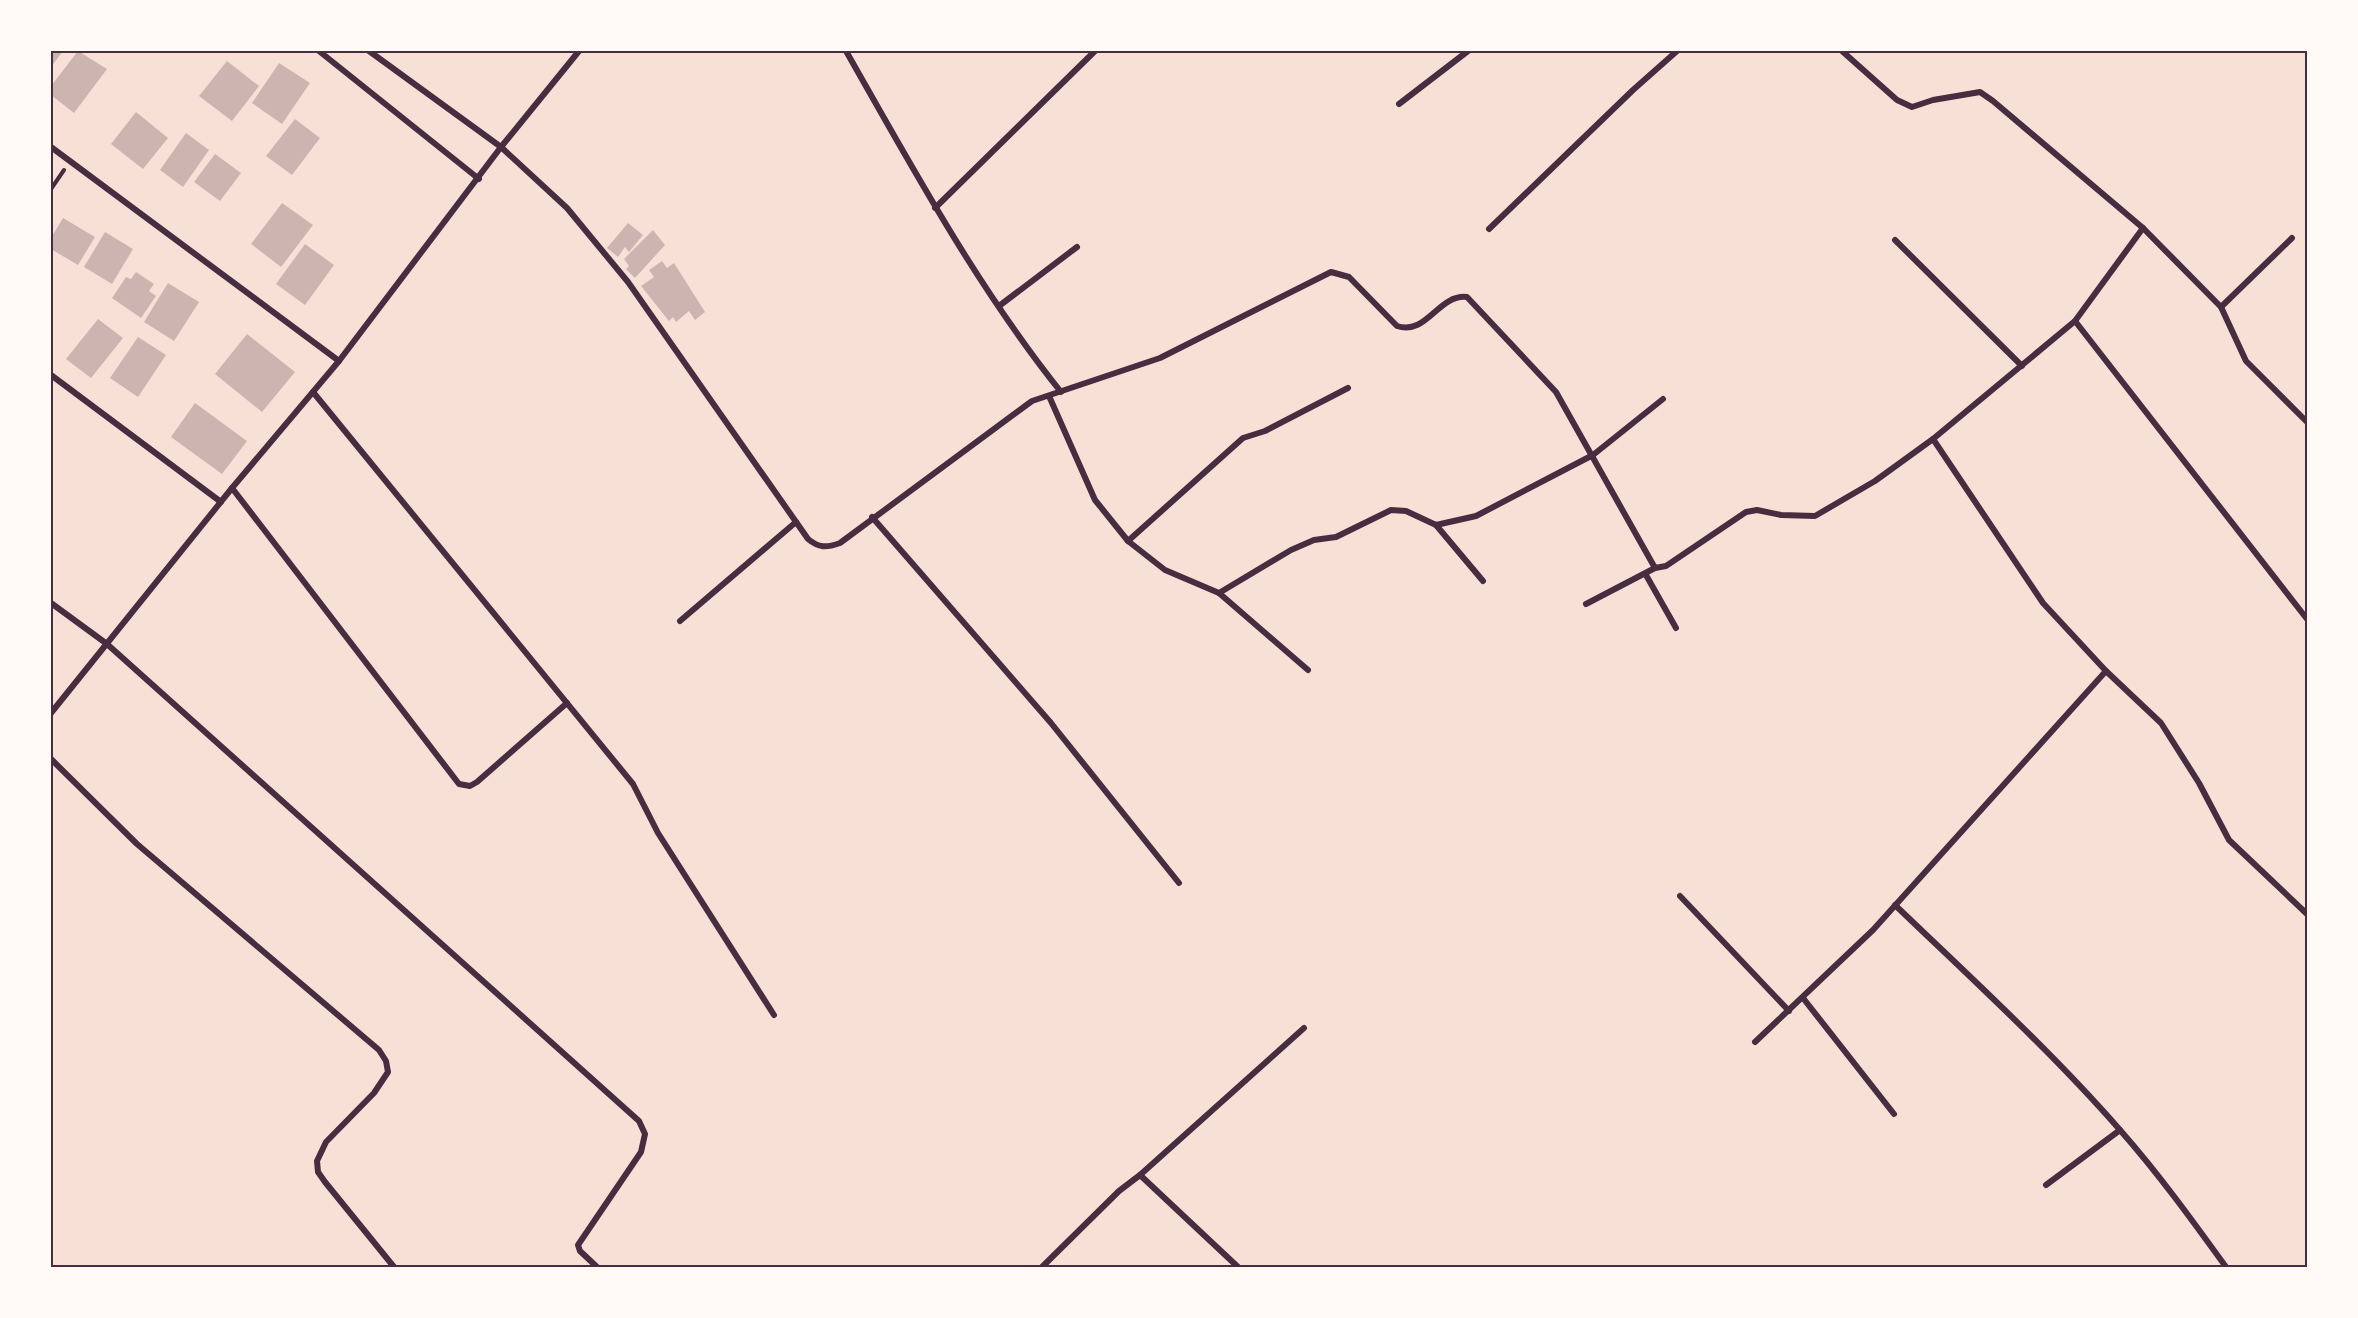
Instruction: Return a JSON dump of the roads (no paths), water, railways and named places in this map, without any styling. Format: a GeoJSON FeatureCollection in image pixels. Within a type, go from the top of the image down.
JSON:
{"type":"FeatureCollection","features":[{"type":"Feature","properties":{"kind":"street"},"geometry":{"type":"LineString","coordinates":[[319,51],[479,179]]}},
{"type":"Feature","properties":{"kind":"street"},"geometry":{"type":"LineString","coordinates":[[369,51],[501,147],[567,208],[628,282],[808,539],[816,546],[827,548],[840,543],[872,517],[1032,401],[1160,358],[1331,272],[1349,277],[1397,326],[1404,328],[1416,328],[1451,298],[1467,297],[1556,392],[1655,568]]}},
{"type":"Feature","properties":{"kind":"street"},"geometry":{"type":"LineString","coordinates":[[51,713],[232,488],[339,361],[501,147],[579,51]]}},
{"type":"Feature","properties":{"kind":"street"},"geometry":{"type":"LineString","coordinates":[[846,51],[935,208],[1032,356],[1061,392]]}},
{"type":"Feature","properties":{"kind":"street"},"geometry":{"type":"LineString","coordinates":[[935,208],[1095,51]]}},
{"type":"Feature","properties":{"kind":"street"},"geometry":{"type":"LineString","coordinates":[[1399,104],[1468,51]]}},
{"type":"Feature","properties":{"kind":"street"},"geometry":{"type":"LineString","coordinates":[[1489,229],[1633,90],[1677,51]]}},
{"type":"Feature","properties":{"kind":"street"},"geometry":{"type":"LineString","coordinates":[[1842,51],[1897,100],[1912,106],[1980,92],[2143,228],[2221,307],[2246,361],[2307,422]]}},
{"type":"Feature","properties":{"kind":"street"},"geometry":{"type":"LineString","coordinates":[[51,147],[339,361]]}},
{"type":"Feature","properties":{"kind":"street"},"geometry":{"type":"LineString","coordinates":[[1586,604],[1646,575],[1655,568],[1666,566],[1746,512],[1757,510],[1815,516],[1875,481],[1933,439],[2075,321],[2143,228]]}},
{"type":"Feature","properties":{"kind":"street"},"geometry":{"type":"LineString","coordinates":[[2221,307],[2292,238]]}},
{"type":"Feature","properties":{"kind":"street"},"geometry":{"type":"LineString","coordinates":[[1895,240],[2022,366]]}},
{"type":"Feature","properties":{"kind":"street"},"geometry":{"type":"LineString","coordinates":[[999,306],[1077,247]]}},
{"type":"Feature","properties":{"kind":"street"},"geometry":{"type":"LineString","coordinates":[[2075,321],[2307,619]]}},
{"type":"Feature","properties":{"kind":"street"},"geometry":{"type":"LineString","coordinates":[[51,375],[221,502]]}},
{"type":"Feature","properties":{"kind":"street"},"geometry":{"type":"LineString","coordinates":[[1128,541],[1243,438],[1265,431],[1348,388]]}},
{"type":"Feature","properties":{"kind":"street"},"geometry":{"type":"LineString","coordinates":[[313,392],[633,784],[658,833],[774,1015]]}},
{"type":"Feature","properties":{"kind":"street"},"geometry":{"type":"LineString","coordinates":[[1049,396],[1095,500],[1128,541],[1165,570],[1219,593],[1308,670]]}},
{"type":"Feature","properties":{"kind":"street"},"geometry":{"type":"LineString","coordinates":[[1436,525],[1476,516],[1593,455],[1663,399]]}},
{"type":"Feature","properties":{"kind":"street"},"geometry":{"type":"LineString","coordinates":[[1933,439],[2043,603],[2106,672],[2161,723],[2199,783],[2229,840],[2307,914]]}},
{"type":"Feature","properties":{"kind":"street"},"geometry":{"type":"LineString","coordinates":[[232,488],[459,784],[470,786],[477,782],[567,703]]}},
{"type":"Feature","properties":{"kind":"street"},"geometry":{"type":"LineString","coordinates":[[1219,593],[1291,550],[1314,540],[1336,537],[1391,510],[1406,512],[1436,525],[1483,581]]}},
{"type":"Feature","properties":{"kind":"street"},"geometry":{"type":"LineString","coordinates":[[872,517],[1050,723],[1179,883]]}},
{"type":"Feature","properties":{"kind":"street"},"geometry":{"type":"LineString","coordinates":[[680,621],[796,522]]}},
{"type":"Feature","properties":{"kind":"street"},"geometry":{"type":"LineString","coordinates":[[1646,575],[1676,628]]}},
{"type":"Feature","properties":{"kind":"street"},"geometry":{"type":"LineString","coordinates":[[51,603],[106,644],[639,1121],[645,1134],[641,1152],[578,1245],[580,1251],[597,1267]]}},
{"type":"Feature","properties":{"kind":"street"},"geometry":{"type":"LineString","coordinates":[[1755,1042],[1803,998],[1895,905],[2106,672]]}},
{"type":"Feature","properties":{"kind":"street"},"geometry":{"type":"LineString","coordinates":[[51,759],[137,844],[379,1050],[386,1061],[388,1072],[374,1093],[326,1142],[317,1161],[318,1172],[325,1182],[394,1267]]}},
{"type":"Feature","properties":{"kind":"street"},"geometry":{"type":"LineString","coordinates":[[1680,896],[1789,1011]]}},
{"type":"Feature","properties":{"kind":"street"},"geometry":{"type":"LineString","coordinates":[[1895,905],[2006,1012],[2120,1130],[2181,1204],[2226,1267]]}},
{"type":"Feature","properties":{"kind":"street"},"geometry":{"type":"LineString","coordinates":[[1803,998],[1894,1114]]}},
{"type":"Feature","properties":{"kind":"street"},"geometry":{"type":"LineString","coordinates":[[1041,1267],[1119,1191],[1140,1175],[1304,1028]]}},
{"type":"Feature","properties":{"kind":"street"},"geometry":{"type":"LineString","coordinates":[[2046,1185],[2120,1130]]}},
{"type":"Feature","properties":{"kind":"street"},"geometry":{"type":"LineString","coordinates":[[1140,1175],[1238,1267]]}}]}
